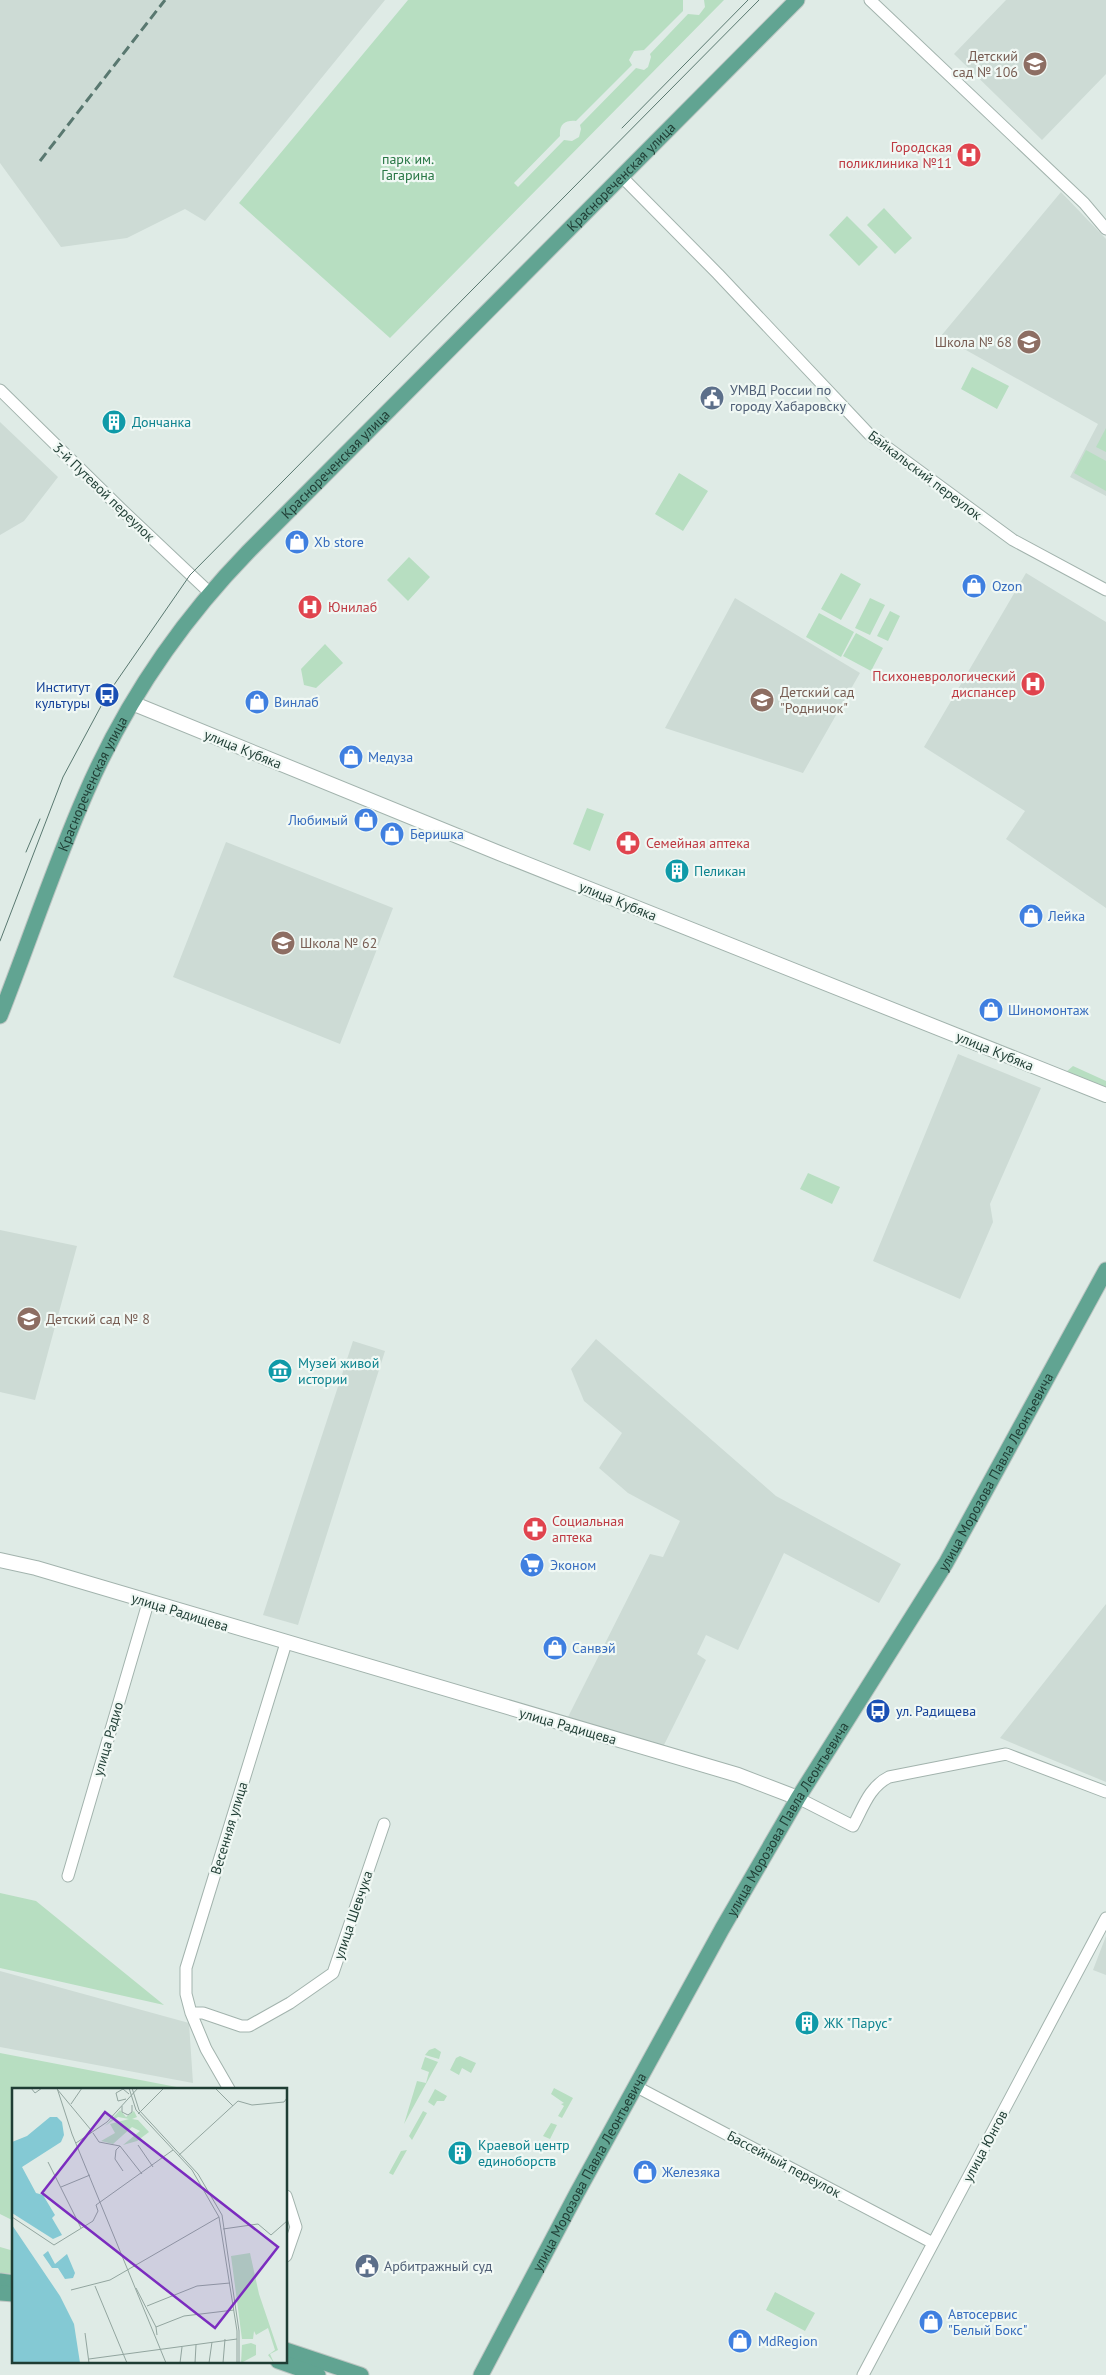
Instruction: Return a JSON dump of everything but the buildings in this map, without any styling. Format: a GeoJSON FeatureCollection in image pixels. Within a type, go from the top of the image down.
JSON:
{"type":"FeatureCollection","features":[{"type":"Feature","properties":{"kind":"main road","name":"Краснореченская улица"},"geometry":{"type":"LineString","coordinates":[[0,1016],[86,792],[132,703],[178,633],[210,592],[796,0]]}},
{"type":"Feature","properties":{"kind":"main road","name":"улица Морозова Павла Леонтьевича"},"geometry":{"type":"LineString","coordinates":[[481,2375],[635,2086],[722,1929],[798,1798],[946,1564],[1106,1270]]}},
{"type":"Feature","properties":{"kind":"main road"},"geometry":{"type":"LineString","coordinates":[[288,2351],[361,2375]]}},
{"type":"Feature","properties":{"kind":"main road"},"geometry":{"type":"LineString","coordinates":[[281,2362],[318,2375]]}},
{"type":"Feature","properties":{"kind":"street"},"geometry":{"type":"LineString","coordinates":[[870,0],[1084,202],[1106,229]]}},
{"type":"Feature","properties":{"kind":"street","name":"Байкальский переулок"},"geometry":{"type":"LineString","coordinates":[[622,177],[718,274],[870,434],[1013,540],[1106,590]]}},
{"type":"Feature","properties":{"kind":"street","name":"3-й Путевой переулок"},"geometry":{"type":"LineString","coordinates":[[0,390],[127,515],[210,592]]}},
{"type":"Feature","properties":{"kind":"street","name":"улица Кубяка"},"geometry":{"type":"LineString","coordinates":[[132,703],[499,853],[1106,1095]]}},
{"type":"Feature","properties":{"kind":"street","name":"улица Радищева"},"geometry":{"type":"LineString","coordinates":[[0,1560],[36,1568],[738,1776],[798,1798],[853,1826],[875,1786],[889,1777],[1006,1754],[1106,1792]]}},
{"type":"Feature","properties":{"kind":"street","name":"улица Радио"},"geometry":{"type":"LineString","coordinates":[[68,1876],[148,1602]]}},
{"type":"Feature","properties":{"kind":"street","name":"Весенняя улица"},"geometry":{"type":"LineString","coordinates":[[191,2013],[186,1994],[186,1968],[286,1643]]}},
{"type":"Feature","properties":{"kind":"street","name":"улица Шевчука"},"geometry":{"type":"LineString","coordinates":[[191,2013],[202,2013],[241,2026],[249,2026],[290,2003],[333,1973],[384,1824]]}},
{"type":"Feature","properties":{"kind":"street","name":"улица Юнгов"},"geometry":{"type":"LineString","coordinates":[[863,2375],[1106,1918]]}},
{"type":"Feature","properties":{"kind":"street"},"geometry":{"type":"LineString","coordinates":[[191,2013],[206,2049],[228,2088]]}},
{"type":"Feature","properties":{"kind":"street","name":"Бассейный переулок"},"geometry":{"type":"LineString","coordinates":[[635,2086],[933,2243]]}},
{"type":"Feature","properties":{"kind":"street"},"geometry":{"type":"LineString","coordinates":[[288,2202],[296,2227],[288,2250]]}},
{"type":"Feature","properties":{"kind":"shaded area"},"geometry":{"type":"Polygon","coordinates":[[[0,0],[385,0],[205,221],[185,209],[127,238],[61,247],[0,163],[0,0]]]}},
{"type":"Feature","properties":{"kind":"shaded area","name":"Детский сад № 106"},"geometry":{"type":"Polygon","coordinates":[[[1006,0],[1106,0],[1106,74],[1042,140],[954,54],[1006,0]]]}},
{"type":"Feature","properties":{"kind":"shaded area","name":"Школа № 68"},"geometry":{"type":"Polygon","coordinates":[[[1061,192],[1106,239],[1106,496],[1070,477],[1098,424],[941,336],[1061,192]]]}},
{"type":"Feature","properties":{"kind":"shaded area"},"geometry":{"type":"Polygon","coordinates":[[[0,422],[58,477],[24,521],[0,535],[0,422]]]}},
{"type":"Feature","properties":{"kind":"shaded area","name":"Психоневрологический диспансер"},"geometry":{"type":"Polygon","coordinates":[[[1026,573],[1106,622],[1106,908],[1006,839],[1025,811],[924,747],[1026,573]]]}},
{"type":"Feature","properties":{"kind":"shaded area","name":"Детский сад \"Родничок\""},"geometry":{"type":"Polygon","coordinates":[[[735,598],[860,673],[803,773],[665,728],[735,598]]]}},
{"type":"Feature","properties":{"kind":"shaded area","name":"Школа № 62"},"geometry":{"type":"Polygon","coordinates":[[[226,842],[393,908],[340,1044],[173,977],[226,842]]]}},
{"type":"Feature","properties":{"kind":"shaded area"},"geometry":{"type":"Polygon","coordinates":[[[958,1054],[1041,1088],[990,1204],[993,1222],[960,1299],[873,1261],[958,1054]]]}},
{"type":"Feature","properties":{"kind":"shaded area","name":"Детский сад № 8"},"geometry":{"type":"Polygon","coordinates":[[[0,1230],[77,1246],[35,1400],[0,1392],[0,1230]]]}},
{"type":"Feature","properties":{"kind":"shaded area"},"geometry":{"type":"Polygon","coordinates":[[[596,1339],[776,1496],[901,1564],[879,1603],[784,1553],[738,1650],[706,1635],[697,1654],[706,1660],[662,1749],[567,1719],[650,1554],[663,1557],[680,1521],[628,1493],[599,1468],[622,1433],[584,1401],[571,1369],[596,1339]]]}},
{"type":"Feature","properties":{"kind":"shaded area"},"geometry":{"type":"Polygon","coordinates":[[[353,1341],[385,1351],[298,1625],[263,1615],[353,1341]]]}},
{"type":"Feature","properties":{"kind":"shaded area"},"geometry":{"type":"Polygon","coordinates":[[[1106,1604],[1106,1782],[1000,1738],[1106,1604]]]}},
{"type":"Feature","properties":{"kind":"shaded area"},"geometry":{"type":"Polygon","coordinates":[[[1106,1936],[1106,1975],[1093,1970],[1106,1936]]]}},
{"type":"Feature","properties":{"kind":"shaded area"},"geometry":{"type":"Polygon","coordinates":[[[0,1971],[189,2023],[193,2083],[0,2047],[0,1971]]]}},
{"type":"Feature","properties":{"kind":"green space","name":"парк им. Гагарина"},"geometry":{"type":"Polygon","coordinates":[[[408,0],[683,0],[683,11],[644,50],[634,51],[629,60],[632,65],[576,121],[569,121],[562,126],[560,136],[514,183],[518,187],[564,140],[572,141],[579,137],[580,125],[636,68],[644,70],[648,67],[650,54],[688,14],[699,15],[705,7],[704,0],[724,0],[390,338],[239,203],[408,0]]]}},
{"type":"Feature","properties":{"kind":"green space"},"geometry":{"type":"Polygon","coordinates":[[[884,208],[912,238],[895,254],[867,225],[884,208]]]}},
{"type":"Feature","properties":{"kind":"green space"},"geometry":{"type":"Polygon","coordinates":[[[847,216],[878,247],[859,266],[829,235],[847,216]]]}},
{"type":"Feature","properties":{"kind":"green space"},"geometry":{"type":"Polygon","coordinates":[[[972,367],[1009,386],[997,409],[961,389],[972,367]]]}},
{"type":"Feature","properties":{"kind":"green space"},"geometry":{"type":"Polygon","coordinates":[[[1106,428],[1106,452],[1096,447],[1106,428]]]}},
{"type":"Feature","properties":{"kind":"green space"},"geometry":{"type":"Polygon","coordinates":[[[1086,450],[1106,461],[1106,491],[1074,473],[1086,450]]]}},
{"type":"Feature","properties":{"kind":"green space"},"geometry":{"type":"Polygon","coordinates":[[[679,473],[708,491],[683,531],[655,514],[679,473]]]}},
{"type":"Feature","properties":{"kind":"green space"},"geometry":{"type":"Polygon","coordinates":[[[409,557],[430,577],[408,601],[387,580],[409,557]]]}},
{"type":"Feature","properties":{"kind":"green space"},"geometry":{"type":"Polygon","coordinates":[[[841,573],[861,584],[841,620],[821,609],[841,573]]]}},
{"type":"Feature","properties":{"kind":"green space"},"geometry":{"type":"Polygon","coordinates":[[[870,598],[885,605],[870,635],[855,628],[870,598]]]}},
{"type":"Feature","properties":{"kind":"green space"},"geometry":{"type":"Polygon","coordinates":[[[890,611],[900,616],[888,641],[877,636],[890,611]]]}},
{"type":"Feature","properties":{"kind":"green space"},"geometry":{"type":"Polygon","coordinates":[[[819,613],[854,632],[841,657],[806,637],[819,613]]]}},
{"type":"Feature","properties":{"kind":"green space"},"geometry":{"type":"Polygon","coordinates":[[[856,633],[883,648],[871,671],[843,656],[856,633]]]}},
{"type":"Feature","properties":{"kind":"green space"},"geometry":{"type":"Polygon","coordinates":[[[325,644],[343,663],[316,688],[304,685],[301,669],[325,644]]]}},
{"type":"Feature","properties":{"kind":"green space"},"geometry":{"type":"Polygon","coordinates":[[[587,808],[604,814],[590,851],[573,844],[587,808]]]}},
{"type":"Feature","properties":{"kind":"green space"},"geometry":{"type":"Polygon","coordinates":[[[1073,1066],[1106,1081],[1106,1088],[1065,1073],[1073,1066]]]}},
{"type":"Feature","properties":{"kind":"green space"},"geometry":{"type":"Polygon","coordinates":[[[808,1173],[840,1187],[832,1204],[800,1189],[808,1173]]]}},
{"type":"Feature","properties":{"kind":"green space"},"geometry":{"type":"Polygon","coordinates":[[[0,1893],[36,1901],[164,2005],[0,1968],[0,1893]]]}},
{"type":"Feature","properties":{"kind":"green space"},"geometry":{"type":"Polygon","coordinates":[[[435,2048],[441,2052],[439,2059],[425,2055],[429,2050],[435,2048]]]}},
{"type":"Feature","properties":{"kind":"green space"},"geometry":{"type":"Polygon","coordinates":[[[0,2053],[182,2088],[12,2088],[12,2220],[0,2214],[0,2053]]]}},
{"type":"Feature","properties":{"kind":"green space"},"geometry":{"type":"Polygon","coordinates":[[[460,2056],[476,2063],[471,2073],[462,2068],[459,2075],[450,2070],[456,2058],[460,2056]]]}},
{"type":"Feature","properties":{"kind":"green space"},"geometry":{"type":"Polygon","coordinates":[[[425,2057],[438,2062],[404,2124],[417,2081],[426,2083],[429,2072],[421,2069],[425,2057]]]}},
{"type":"Feature","properties":{"kind":"green space"},"geometry":{"type":"Polygon","coordinates":[[[554,2088],[573,2098],[562,2118],[558,2116],[564,2106],[561,2104],[564,2103],[551,2094],[554,2088]]]}},
{"type":"Feature","properties":{"kind":"green space"},"geometry":{"type":"Polygon","coordinates":[[[435,2089],[447,2096],[444,2101],[437,2101],[434,2106],[428,2102],[435,2089]]]}},
{"type":"Feature","properties":{"kind":"green space"},"geometry":{"type":"Polygon","coordinates":[[[423,2111],[427,2113],[412,2140],[409,2136],[423,2111]]]}},
{"type":"Feature","properties":{"kind":"green space"},"geometry":{"type":"Polygon","coordinates":[[[551,2123],[557,2125],[550,2139],[543,2136],[551,2123]]]}},
{"type":"Feature","properties":{"kind":"green space"},"geometry":{"type":"Polygon","coordinates":[[[407,2150],[393,2175],[389,2173],[401,2151],[407,2150]]]}},
{"type":"Feature","properties":{"kind":"green space"},"geometry":{"type":"Polygon","coordinates":[[[0,2247],[12,2250],[12,2274],[0,2273],[0,2247]]]}},
{"type":"Feature","properties":{"kind":"green space"},"geometry":{"type":"Polygon","coordinates":[[[775,2292],[815,2313],[805,2331],[766,2310],[775,2292]]]}},
{"type":"Feature","properties":{"kind":"tram line"},"geometry":{"type":"LineString","coordinates":[[622,128],[748,0]]}},
{"type":"Feature","properties":{"kind":"tram line"},"geometry":{"type":"LineString","coordinates":[[0,941],[63,777],[107,695],[190,575],[759,0]]}},
{"type":"Feature","properties":{"kind":"tram line"},"geometry":{"type":"LineString","coordinates":[[26,852],[40,819]]}},
{"type":"Feature","properties":{"kind":"railway"},"geometry":{"type":"LineString","coordinates":[[40,161],[165,0]]}},
{"type":"Feature","properties":{"kind":"place","name":"Детский сад № 106"},"geometry":{"type":"Point","coordinates":[1035,64]}},
{"type":"Feature","properties":{"kind":"place","name":"Городская поликлиника №11"},"geometry":{"type":"Point","coordinates":[969,155]}},
{"type":"Feature","properties":{"kind":"place","name":"Школа № 68"},"geometry":{"type":"Point","coordinates":[1029,342]}},
{"type":"Feature","properties":{"kind":"place","name":"УМВД России по городу Хабаровску"},"geometry":{"type":"Point","coordinates":[712,398]}},
{"type":"Feature","properties":{"kind":"place","name":"Дончанка"},"geometry":{"type":"Point","coordinates":[114,422]}},
{"type":"Feature","properties":{"kind":"place","name":"Xb store"},"geometry":{"type":"Point","coordinates":[297,542]}},
{"type":"Feature","properties":{"kind":"place","name":"Ozon"},"geometry":{"type":"Point","coordinates":[974,586]}},
{"type":"Feature","properties":{"kind":"place","name":"Юнилаб"},"geometry":{"type":"Point","coordinates":[310,607]}},
{"type":"Feature","properties":{"kind":"place","name":"Психоневрологический диспансер"},"geometry":{"type":"Point","coordinates":[1033,684]}},
{"type":"Feature","properties":{"kind":"place","name":"Институт культуры"},"geometry":{"type":"Point","coordinates":[107,695]}},
{"type":"Feature","properties":{"kind":"place","name":"Детский сад \"Родничок\""},"geometry":{"type":"Point","coordinates":[762,700]}},
{"type":"Feature","properties":{"kind":"place","name":"Винлаб"},"geometry":{"type":"Point","coordinates":[257,702]}},
{"type":"Feature","properties":{"kind":"place","name":"Медуза"},"geometry":{"type":"Point","coordinates":[351,757]}},
{"type":"Feature","properties":{"kind":"place","name":"Любимый"},"geometry":{"type":"Point","coordinates":[366,820]}},
{"type":"Feature","properties":{"kind":"place","name":"Беришка"},"geometry":{"type":"Point","coordinates":[392,834]}},
{"type":"Feature","properties":{"kind":"place","name":"Семейная аптека"},"geometry":{"type":"Point","coordinates":[628,843]}},
{"type":"Feature","properties":{"kind":"place","name":"Пеликан"},"geometry":{"type":"Point","coordinates":[677,871]}},
{"type":"Feature","properties":{"kind":"place","name":"Лейка"},"geometry":{"type":"Point","coordinates":[1031,916]}},
{"type":"Feature","properties":{"kind":"place","name":"Школа № 62"},"geometry":{"type":"Point","coordinates":[283,943]}},
{"type":"Feature","properties":{"kind":"place","name":"Шиномонтаж"},"geometry":{"type":"Point","coordinates":[991,1010]}},
{"type":"Feature","properties":{"kind":"place","name":"Детский сад № 8"},"geometry":{"type":"Point","coordinates":[29,1319]}},
{"type":"Feature","properties":{"kind":"place","name":"Музей живой истории"},"geometry":{"type":"Point","coordinates":[280,1371]}},
{"type":"Feature","properties":{"kind":"place","name":"Социальная аптека"},"geometry":{"type":"Point","coordinates":[535,1529]}},
{"type":"Feature","properties":{"kind":"place","name":"Эконом"},"geometry":{"type":"Point","coordinates":[532,1565]}},
{"type":"Feature","properties":{"kind":"place","name":"Санвэй"},"geometry":{"type":"Point","coordinates":[555,1648]}},
{"type":"Feature","properties":{"kind":"place","name":"ул. Радищева"},"geometry":{"type":"Point","coordinates":[878,1711]}},
{"type":"Feature","properties":{"kind":"place","name":"ЖК \"Парус\""},"geometry":{"type":"Point","coordinates":[807,2023]}},
{"type":"Feature","properties":{"kind":"place","name":"Краевой центр единоборств"},"geometry":{"type":"Point","coordinates":[460,2153]}},
{"type":"Feature","properties":{"kind":"place","name":"Железяка"},"geometry":{"type":"Point","coordinates":[645,2172]}},
{"type":"Feature","properties":{"kind":"place","name":"Арбитражный суд"},"geometry":{"type":"Point","coordinates":[367,2266]}},
{"type":"Feature","properties":{"kind":"place","name":"Автосервис \"Белый Бокс\""},"geometry":{"type":"Point","coordinates":[931,2322]}},
{"type":"Feature","properties":{"kind":"place","name":"MdRegion"},"geometry":{"type":"Point","coordinates":[740,2341]}}]}
